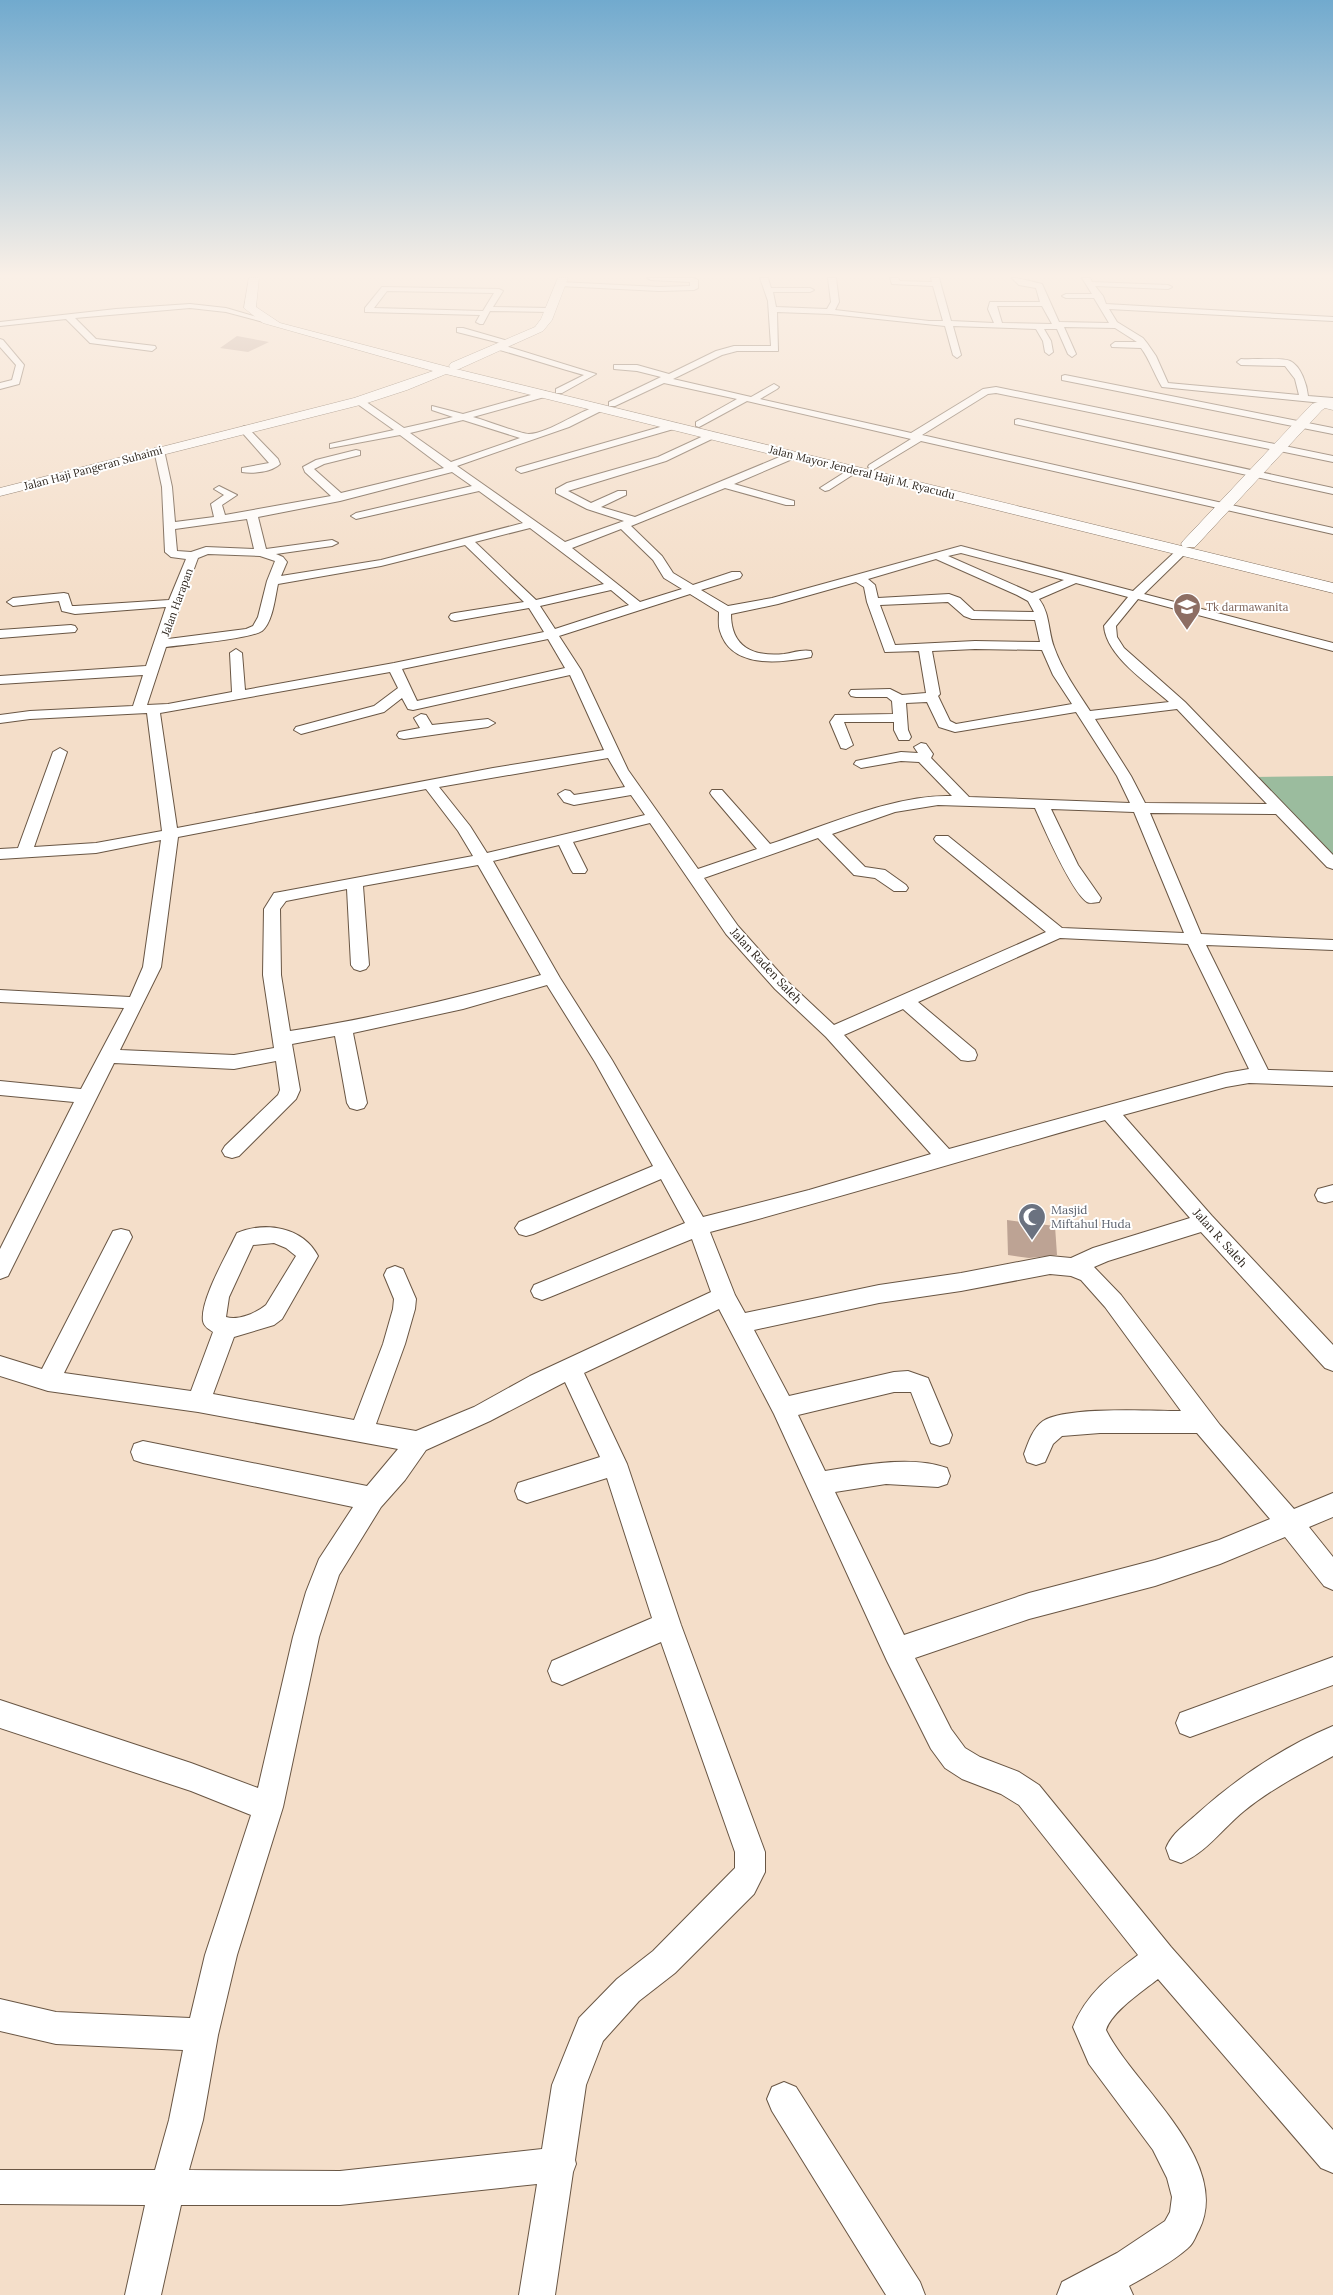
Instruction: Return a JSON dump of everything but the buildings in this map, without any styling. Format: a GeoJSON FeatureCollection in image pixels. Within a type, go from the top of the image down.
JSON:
{"type":"FeatureCollection","features":[{"type":"Feature","properties":{"kind":"main road","name":"Jalan Haji Pangeran Suhaimi"},"geometry":{"type":"LineString","coordinates":[[0,492],[159,450],[359,401],[408,385]]}},
{"type":"Feature","properties":{"kind":"main road","name":"Jalan Mayor Jenderal Haji M. Ryacudu"},"geometry":{"type":"LineString","coordinates":[[523,385],[607,406],[674,426],[713,435],[752,438],[873,467],[1186,547],[1333,588]]}},
{"type":"Feature","properties":{"kind":"main road"},"geometry":{"type":"LineString","coordinates":[[1186,547],[1299,424],[1328,404]]}},
{"type":"Feature","properties":{"kind":"main road","name":"Jalan Mayor Jenderal Haji M. Ryacudu"},"geometry":{"type":"LineString","coordinates":[[607,406],[699,424],[767,449],[853,470],[1333,579]]}},
{"type":"Feature","properties":{"kind":"main road"},"geometry":{"type":"LineString","coordinates":[[752,438],[748,441],[767,449]]}},
{"type":"Feature","properties":{"kind":"street"},"geometry":{"type":"LineString","coordinates":[[334,446],[467,416],[552,392],[567,385]]}},
{"type":"Feature","properties":{"kind":"street"},"geometry":{"type":"LineString","coordinates":[[170,526],[252,515],[340,498],[450,468],[566,425],[653,385]]}},
{"type":"Feature","properties":{"kind":"street"},"geometry":{"type":"LineString","coordinates":[[695,385],[749,399],[829,413],[916,436],[1333,531]]}},
{"type":"Feature","properties":{"kind":"street"},"geometry":{"type":"LineString","coordinates":[[1101,385],[1333,431]]}},
{"type":"Feature","properties":{"kind":"street"},"geometry":{"type":"LineString","coordinates":[[1166,385],[1303,399],[1328,404]]}},
{"type":"Feature","properties":{"kind":"street"},"geometry":{"type":"LineString","coordinates":[[1248,385],[1252,394]]}},
{"type":"Feature","properties":{"kind":"street"},"geometry":{"type":"LineString","coordinates":[[1302,385],[1304,391],[1303,399]]}},
{"type":"Feature","properties":{"kind":"street"},"geometry":{"type":"LineString","coordinates":[[699,424],[774,387]]}},
{"type":"Feature","properties":{"kind":"street"},"geometry":{"type":"LineString","coordinates":[[873,467],[916,436],[986,391],[996,390],[1333,459]]}},
{"type":"Feature","properties":{"kind":"street"},"geometry":{"type":"LineString","coordinates":[[1252,394],[1328,404]]}},
{"type":"Feature","properties":{"kind":"street"},"geometry":{"type":"LineString","coordinates":[[359,401],[403,431],[450,468],[563,547],[639,607]]}},
{"type":"Feature","properties":{"kind":"street"},"geometry":{"type":"LineString","coordinates":[[435,408],[467,416],[531,438]]}},
{"type":"Feature","properties":{"kind":"street"},"geometry":{"type":"LineString","coordinates":[[1018,422],[1333,491]]}},
{"type":"Feature","properties":{"kind":"street"},"geometry":{"type":"LineString","coordinates":[[521,470],[674,426]]}},
{"type":"Feature","properties":{"kind":"street"},"geometry":{"type":"LineString","coordinates":[[244,429],[275,464],[269,467],[246,470]]}},
{"type":"Feature","properties":{"kind":"street"},"geometry":{"type":"LineString","coordinates":[[635,521],[591,507],[560,491],[571,485],[662,459],[713,435]]}},
{"type":"Feature","properties":{"kind":"street"},"geometry":{"type":"LineString","coordinates":[[396,445],[415,440]]}},
{"type":"Feature","properties":{"kind":"street","name":"Jalan Harapan"},"geometry":{"type":"LineString","coordinates":[[145,709],[152,670],[162,644],[174,602],[192,556],[175,555],[171,552],[167,487],[159,450]]}},
{"type":"Feature","properties":{"kind":"street"},"geometry":{"type":"LineString","coordinates":[[340,498],[308,470],[308,467],[320,462],[367,451]]}},
{"type":"Feature","properties":{"kind":"street"},"geometry":{"type":"LineString","coordinates":[[563,547],[726,485],[792,455]]}},
{"type":"Feature","properties":{"kind":"street"},"geometry":{"type":"LineString","coordinates":[[825,488],[853,470]]}},
{"type":"Feature","properties":{"kind":"street"},"geometry":{"type":"LineString","coordinates":[[726,485],[790,503]]}},
{"type":"Feature","properties":{"kind":"street"},"geometry":{"type":"LineString","coordinates":[[356,516],[479,488]]}},
{"type":"Feature","properties":{"kind":"street"},"geometry":{"type":"LineString","coordinates":[[219,489],[232,495],[216,504],[220,519]]}},
{"type":"Feature","properties":{"kind":"street"},"geometry":{"type":"LineString","coordinates":[[591,507],[622,493]]}},
{"type":"Feature","properties":{"kind":"street"},"geometry":{"type":"LineString","coordinates":[[252,515],[261,554]]}},
{"type":"Feature","properties":{"kind":"street"},"geometry":{"type":"LineString","coordinates":[[273,581],[382,563],[469,542],[531,524]]}},
{"type":"Feature","properties":{"kind":"street"},"geometry":{"type":"LineString","coordinates":[[623,525],[658,558],[666,573],[725,610],[734,610],[774,601],[956,549],[967,550],[1073,580],[1333,647]]}},
{"type":"Feature","properties":{"kind":"street","name":"Jalan Raden Saleh"},"geometry":{"type":"LineString","coordinates":[[469,542],[533,604],[574,670],[595,711],[612,753],[634,790],[693,876],[742,941],[781,985],[832,1033],[946,1158]]}},
{"type":"Feature","properties":{"kind":"street"},"geometry":{"type":"LineString","coordinates":[[261,554],[332,543]]}},
{"type":"Feature","properties":{"kind":"street"},"geometry":{"type":"LineString","coordinates":[[1186,547],[1135,596],[1110,626],[1111,637],[1120,650],[1180,705],[1333,864]]}},
{"type":"Feature","properties":{"kind":"street"},"geometry":{"type":"LineString","coordinates":[[162,644],[249,632],[258,628],[264,617],[273,581],[281,562],[279,559],[261,554],[211,550],[192,556]]}},
{"type":"Feature","properties":{"kind":"street"},"geometry":{"type":"LineString","coordinates":[[936,555],[1032,598],[1039,606],[1048,646],[1060,675],[1111,753],[1140,808],[1195,940],[1262,1076]]}},
{"type":"Feature","properties":{"kind":"street"},"geometry":{"type":"LineString","coordinates":[[0,719],[30,715],[145,709],[239,696],[394,667],[552,634],[736,575]]}},
{"type":"Feature","properties":{"kind":"street"},"geometry":{"type":"LineString","coordinates":[[857,577],[869,585],[889,648],[1048,646]]}},
{"type":"Feature","properties":{"kind":"street"},"geometry":{"type":"LineString","coordinates":[[1032,598],[1073,580]]}},
{"type":"Feature","properties":{"kind":"street"},"geometry":{"type":"LineString","coordinates":[[455,617],[533,604],[613,586]]}},
{"type":"Feature","properties":{"kind":"street"},"geometry":{"type":"LineString","coordinates":[[13,602],[64,597],[66,608],[75,610],[174,602]]}},
{"type":"Feature","properties":{"kind":"street"},"geometry":{"type":"LineString","coordinates":[[873,602],[949,598],[956,601],[964,612],[972,615],[1041,616]]}},
{"type":"Feature","properties":{"kind":"street"},"geometry":{"type":"LineString","coordinates":[[725,610],[724,620],[728,636],[746,652],[768,660],[806,654]]}},
{"type":"Feature","properties":{"kind":"street"},"geometry":{"type":"LineString","coordinates":[[0,634],[71,629]]}},
{"type":"Feature","properties":{"kind":"street"},"geometry":{"type":"LineString","coordinates":[[925,649],[933,691],[932,697],[944,724],[955,728],[1083,712],[1180,705]]}},
{"type":"Feature","properties":{"kind":"street"},"geometry":{"type":"LineString","coordinates":[[236,652],[239,696]]}},
{"type":"Feature","properties":{"kind":"street"},"geometry":{"type":"LineString","coordinates":[[394,667],[413,706],[428,730]]}},
{"type":"Feature","properties":{"kind":"street"},"geometry":{"type":"LineString","coordinates":[[0,680],[152,670]]}},
{"type":"Feature","properties":{"kind":"street"},"geometry":{"type":"LineString","coordinates":[[413,706],[574,670]]}},
{"type":"Feature","properties":{"kind":"street"},"geometry":{"type":"LineString","coordinates":[[301,730],[379,709],[405,689]]}},
{"type":"Feature","properties":{"kind":"street"},"geometry":{"type":"LineString","coordinates":[[856,692],[890,693],[899,699],[932,697]]}},
{"type":"Feature","properties":{"kind":"street"},"geometry":{"type":"LineString","coordinates":[[899,699],[904,737]]}},
{"type":"Feature","properties":{"kind":"street"},"geometry":{"type":"LineString","coordinates":[[0,1270],[87,1096],[136,1004],[152,968],[170,835],[145,709]]}},
{"type":"Feature","properties":{"kind":"street"},"geometry":{"type":"LineString","coordinates":[[846,745],[838,725],[838,719],[900,718]]}},
{"type":"Feature","properties":{"kind":"street"},"geometry":{"type":"LineString","coordinates":[[404,735],[428,730],[488,723]]}},
{"type":"Feature","properties":{"kind":"street"},"geometry":{"type":"LineString","coordinates":[[24,854],[60,752]]}},
{"type":"Feature","properties":{"kind":"street"},"geometry":{"type":"LineString","coordinates":[[1,856],[96,848],[612,753]]}},
{"type":"Feature","properties":{"kind":"street"},"geometry":{"type":"LineString","coordinates":[[860,764],[917,756],[922,753],[965,801]]}},
{"type":"Feature","properties":{"kind":"street"},"geometry":{"type":"LineString","coordinates":[[430,785],[483,859],[518,917],[551,978],[603,1060],[698,1226],[724,1296],[783,1408],[934,1727],[955,1758],[972,1769],[1019,1786],[1029,1795],[1160,1958],[1333,2156]]}},
{"type":"Feature","properties":{"kind":"street"},"geometry":{"type":"LineString","coordinates":[[565,794],[569,799],[574,800],[634,790]]}},
{"type":"Feature","properties":{"kind":"street"},"geometry":{"type":"LineString","coordinates":[[717,792],[766,850]]}},
{"type":"Feature","properties":{"kind":"street"},"geometry":{"type":"LineString","coordinates":[[693,876],[904,804],[938,800],[1140,808],[1281,809]]}},
{"type":"Feature","properties":{"kind":"street"},"geometry":{"type":"LineString","coordinates":[[1041,804],[1070,867],[1078,881],[1093,898]]}},
{"type":"Feature","properties":{"kind":"street"},"geometry":{"type":"LineString","coordinates":[[232,1151],[286,1099],[290,1090],[272,975],[272,909],[276,901],[285,894],[355,884],[483,859],[653,818]]}},
{"type":"Feature","properties":{"kind":"street"},"geometry":{"type":"LineString","coordinates":[[821,832],[860,872],[879,873],[900,888]]}},
{"type":"Feature","properties":{"kind":"street"},"geometry":{"type":"LineString","coordinates":[[564,839],[579,870]]}},
{"type":"Feature","properties":{"kind":"street"},"geometry":{"type":"LineString","coordinates":[[942,839],[1058,933]]}},
{"type":"Feature","properties":{"kind":"street"},"geometry":{"type":"LineString","coordinates":[[355,884],[360,964]]}},
{"type":"Feature","properties":{"kind":"street"},"geometry":{"type":"LineString","coordinates":[[832,1033],[1058,933],[1195,940],[1333,944]]}},
{"type":"Feature","properties":{"kind":"street"},"geometry":{"type":"LineString","coordinates":[[108,1056],[234,1062],[343,1029],[454,1005],[551,978]]}},
{"type":"Feature","properties":{"kind":"street"},"geometry":{"type":"LineString","coordinates":[[0,996],[136,1004]]}},
{"type":"Feature","properties":{"kind":"street"},"geometry":{"type":"LineString","coordinates":[[906,1001],[968,1055]]}},
{"type":"Feature","properties":{"kind":"street"},"geometry":{"type":"LineString","coordinates":[[343,1029],[357,1103]]}},
{"type":"Feature","properties":{"kind":"street"},"geometry":{"type":"LineString","coordinates":[[542,1290],[698,1226],[809,1198],[1237,1077],[1262,1076],[1333,1079]]}},
{"type":"Feature","properties":{"kind":"street"},"geometry":{"type":"LineString","coordinates":[[0,1088],[87,1096]]}},
{"type":"Feature","properties":{"kind":"street","name":"Jalan R. Saleh"},"geometry":{"type":"LineString","coordinates":[[1110,1113],[1205,1222],[1333,1362]]}},
{"type":"Feature","properties":{"kind":"street"},"geometry":{"type":"LineString","coordinates":[[526,1228],[665,1169]]}},
{"type":"Feature","properties":{"kind":"street"},"geometry":{"type":"LineString","coordinates":[[1073,1267],[1101,1254],[1205,1222]]}},
{"type":"Feature","properties":{"kind":"street"},"geometry":{"type":"LineString","coordinates":[[275,1235],[291,1240],[302,1247],[307,1256],[274,1312],[253,1324],[226,1328],[214,1321],[215,1309],[218,1297],[245,1239],[252,1236],[275,1235]]}},
{"type":"Feature","properties":{"kind":"street"},"geometry":{"type":"LineString","coordinates":[[48,1381],[121,1237]]}},
{"type":"Feature","properties":{"kind":"street"},"geometry":{"type":"LineString","coordinates":[[740,1324],[879,1294],[961,1282],[1050,1265],[1073,1267],[1089,1274],[1113,1301],[1203,1422],[1289,1522],[1333,1577]]}},
{"type":"Feature","properties":{"kind":"street"},"geometry":{"type":"LineString","coordinates":[[361,1432],[394,1344],[404,1309],[405,1299],[395,1275]]}},
{"type":"Feature","properties":{"kind":"street"},"geometry":{"type":"LineString","coordinates":[[143,2295],[167,2187],[186,2120],[202,2034],[221,1955],[268,1807],[286,1734],[306,1637],[328,1568],[372,1498],[392,1477],[417,1442],[482,1414],[570,1368],[678,1320],[724,1296]]}},
{"type":"Feature","properties":{"kind":"street"},"geometry":{"type":"LineString","coordinates":[[198,1402],[226,1328]]}},
{"type":"Feature","properties":{"kind":"street"},"geometry":{"type":"LineString","coordinates":[[0,1366],[48,1381],[198,1402],[417,1442]]}},
{"type":"Feature","properties":{"kind":"street"},"geometry":{"type":"LineString","coordinates":[[537,2295],[569,2085],[591,2030],[628,1990],[664,1962],[718,1909],[743,1883],[750,1872],[750,1852],[668,1625],[615,1464],[570,1368]]}},
{"type":"Feature","properties":{"kind":"street"},"geometry":{"type":"LineString","coordinates":[[783,1408],[894,1382],[908,1381],[920,1386],[940,1435]]}},
{"type":"Feature","properties":{"kind":"street"},"geometry":{"type":"LineString","coordinates":[[1036,1454],[1044,1436],[1055,1427],[1092,1423],[1203,1422]]}},
{"type":"Feature","properties":{"kind":"street"},"geometry":{"type":"LineString","coordinates":[[143,1452],[372,1498]]}},
{"type":"Feature","properties":{"kind":"street"},"geometry":{"type":"LineString","coordinates":[[527,1491],[615,1464]]}},
{"type":"Feature","properties":{"kind":"street"},"geometry":{"type":"LineString","coordinates":[[818,1484],[886,1473],[938,1476]]}},
{"type":"Feature","properties":{"kind":"street"},"geometry":{"type":"LineString","coordinates":[[897,1650],[1029,1606],[1155,1573],[1210,1555],[1333,1505]]}},
{"type":"Feature","properties":{"kind":"street"},"geometry":{"type":"LineString","coordinates":[[562,1672],[668,1625]]}},
{"type":"Feature","properties":{"kind":"street"},"geometry":{"type":"LineString","coordinates":[[1190,1723],[1333,1671]]}},
{"type":"Feature","properties":{"kind":"street"},"geometry":{"type":"LineString","coordinates":[[0,1714],[191,1777],[268,1807]]}},
{"type":"Feature","properties":{"kind":"street"},"geometry":{"type":"LineString","coordinates":[[1181,1848],[1232,1802],[1258,1782],[1333,1740]]}},
{"type":"Feature","properties":{"kind":"street"},"geometry":{"type":"LineString","coordinates":[[1075,2295],[1111,2286],[1145,2256],[1179,2232],[1186,2218],[1189,2201],[1186,2182],[1179,2160],[1155,2123],[1094,2044],[1089,2027],[1094,2014],[1107,2001],[1160,1958]]}},
{"type":"Feature","properties":{"kind":"street"},"geometry":{"type":"LineString","coordinates":[[0,2015],[56,2028],[202,2034]]}},
{"type":"Feature","properties":{"kind":"street"},"geometry":{"type":"LineString","coordinates":[[784,2099],[907,2295]]}},
{"type":"Feature","properties":{"kind":"street"},"geometry":{"type":"LineString","coordinates":[[0,2187],[340,2188],[558,2164]]}},
{"type":"Feature","properties":{"kind":"green space"},"geometry":{"type":"Polygon","coordinates":[[[1333,776],[1333,860],[1253,777],[1333,776]]]}},
{"type":"Feature","properties":{"kind":"place","name":"Tk darmawanita"},"geometry":{"type":"Point","coordinates":[1187,631]}},
{"type":"Feature","properties":{"kind":"place","name":"Masjid Miftahul Huda"},"geometry":{"type":"Point","coordinates":[1032,1241]}}]}
